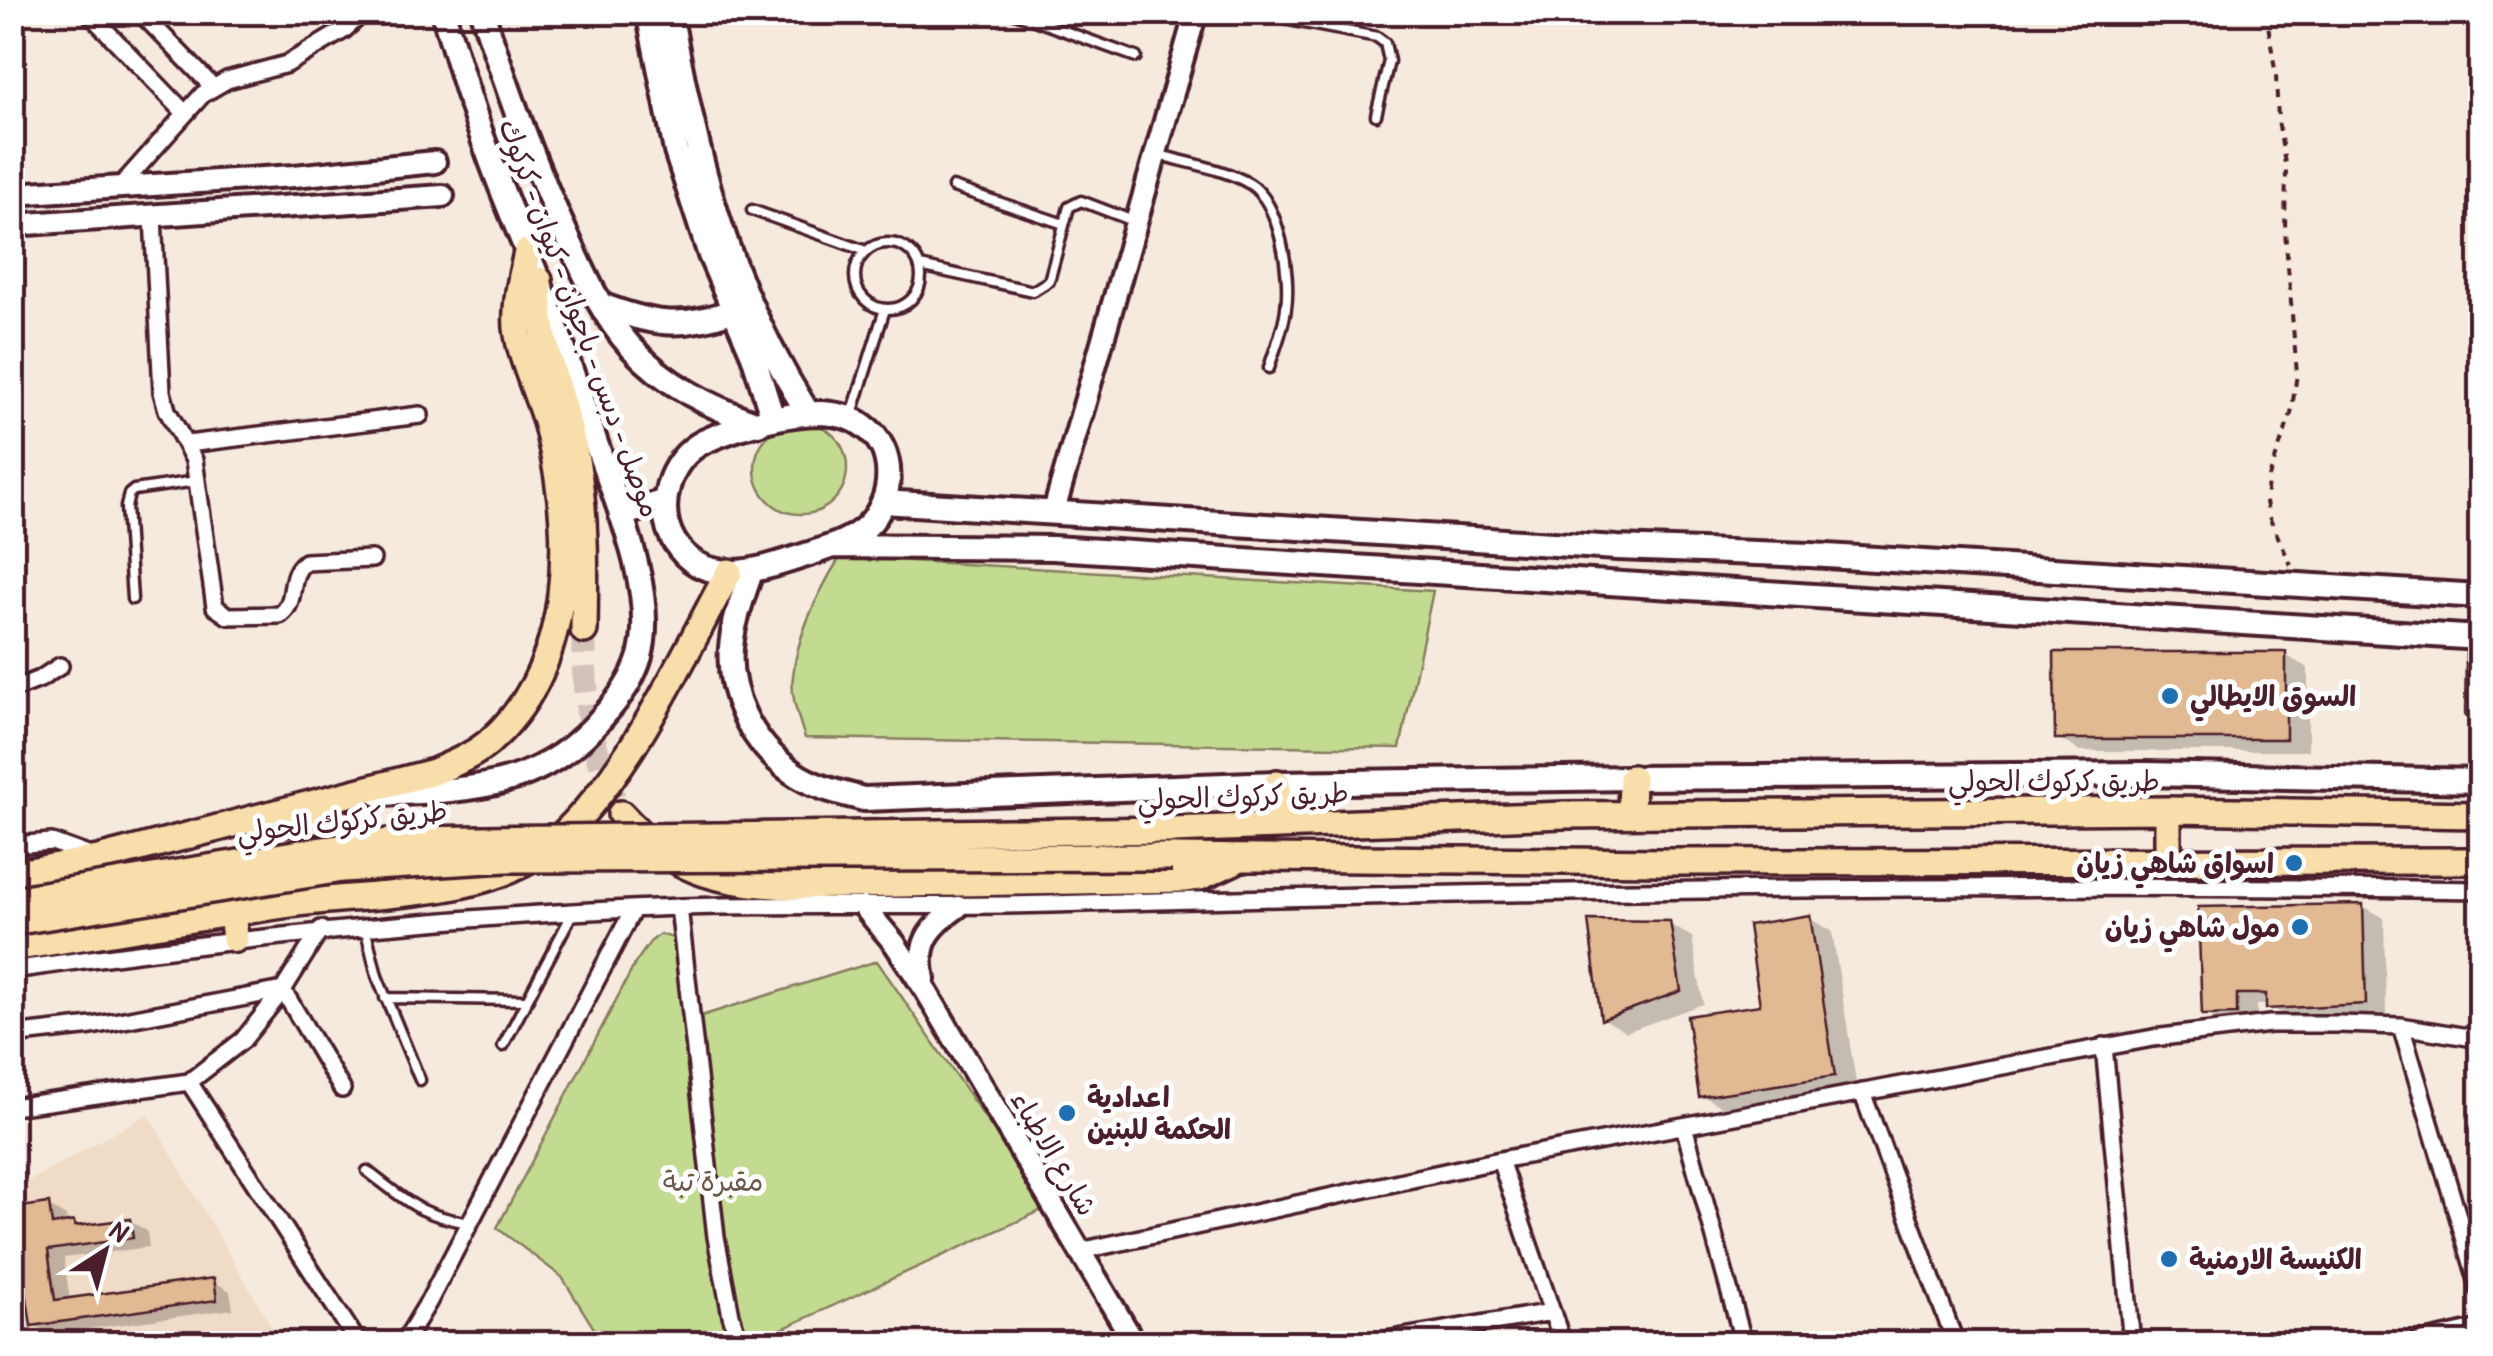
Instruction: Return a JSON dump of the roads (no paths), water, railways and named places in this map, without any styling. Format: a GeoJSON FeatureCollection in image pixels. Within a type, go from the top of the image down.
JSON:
{"type":"FeatureCollection","features":[{"type":"Feature","properties":{"kind":"highway"},"geometry":{"type":"LineString","coordinates":[[12,874],[98,859],[434,772],[484,746],[514,714],[554,641],[561,581],[562,507],[548,427],[516,324],[526,252]]}},
{"type":"Feature","properties":{"kind":"highway"},"geometry":{"type":"LineString","coordinates":[[538,280],[541,333],[576,457],[581,496],[584,630]]}},
{"type":"Feature","properties":{"kind":"highway"},"geometry":{"type":"LineString","coordinates":[[292,904],[472,883],[497,876],[542,852],[580,816],[615,770],[740,572]]}},
{"type":"Feature","properties":{"kind":"highway"},"geometry":{"type":"LineString","coordinates":[[1631,814],[1632,778]]}},
{"type":"Feature","properties":{"kind":"highway"},"geometry":{"type":"LineString","coordinates":[[1277,783],[1279,825]]}},
{"type":"Feature","properties":{"kind":"highway"},"geometry":{"type":"LineString","coordinates":[[2168,810],[2168,859]]}},
{"type":"Feature","properties":{"kind":"highway","name":"طريق كركوك الحولي"},"geometry":{"type":"LineString","coordinates":[[12,900],[300,853],[406,840],[1172,830],[1631,814],[2168,810],[2480,815]]}},
{"type":"Feature","properties":{"kind":"highway"},"geometry":{"type":"LineString","coordinates":[[621,814],[642,837],[672,860],[718,878],[765,885],[1186,879],[1210,873],[1243,857]]}},
{"type":"Feature","properties":{"kind":"highway"},"geometry":{"type":"LineString","coordinates":[[12,948],[234,926],[332,888],[351,876],[362,852],[358,836],[331,820],[215,828]]}},
{"type":"Feature","properties":{"kind":"highway","name":"طريق كركوك الحولي"},"geometry":{"type":"LineString","coordinates":[[12,922],[342,869],[506,859],[2480,861]]}},
{"type":"Feature","properties":{"kind":"main road","name":"موصل - دبس - باجوان - كيوان - كركوك"},"geometry":{"type":"LineString","coordinates":[[346,795],[471,790],[498,784],[550,763],[593,729],[624,691],[641,651],[644,630],[639,587],[621,515],[538,280],[486,149],[443,12]]}},
{"type":"Feature","properties":{"kind":"main road"},"geometry":{"type":"LineString","coordinates":[[482,12],[522,132],[599,304],[630,346],[673,384],[716,408],[766,421]]}},
{"type":"Feature","properties":{"kind":"main road"},"geometry":{"type":"LineString","coordinates":[[648,12],[726,246],[778,363],[808,413]]}},
{"type":"Feature","properties":{"kind":"main road"},"geometry":{"type":"LineString","coordinates":[[670,12],[680,166],[732,311],[753,355],[766,421]]}},
{"type":"Feature","properties":{"kind":"main road"},"geometry":{"type":"LineString","coordinates":[[599,304],[639,320],[672,324],[732,311]]}},
{"type":"Feature","properties":{"kind":"main road"},"geometry":{"type":"LineString","coordinates":[[808,413],[851,418],[872,433],[886,456],[888,482],[883,502],[866,527],[833,546],[740,572],[705,568],[678,546],[668,526],[665,500],[673,472],[691,450],[703,442],[766,421],[808,413]]}},
{"type":"Feature","properties":{"kind":"main road"},"geometry":{"type":"LineString","coordinates":[[621,515],[665,500]]}},
{"type":"Feature","properties":{"kind":"main road"},"geometry":{"type":"LineString","coordinates":[[883,502],[2480,596]]}},
{"type":"Feature","properties":{"kind":"main road"},"geometry":{"type":"LineString","coordinates":[[1053,548],[1054,511]]}},
{"type":"Feature","properties":{"kind":"main road"},"geometry":{"type":"LineString","coordinates":[[833,546],[1053,548],[2480,638]]}},
{"type":"Feature","properties":{"kind":"main road"},"geometry":{"type":"LineString","coordinates":[[740,572],[731,641],[732,680],[744,716],[765,748],[794,774],[828,790],[864,798],[1277,783],[1632,778],[2145,774],[2480,781]]}},
{"type":"Feature","properties":{"kind":"street"},"geometry":{"type":"LineString","coordinates":[[88,12],[184,112]]}},
{"type":"Feature","properties":{"kind":"street"},"geometry":{"type":"LineString","coordinates":[[140,12],[214,86]]}},
{"type":"Feature","properties":{"kind":"street"},"geometry":{"type":"LineString","coordinates":[[120,188],[184,112],[214,86],[288,64],[344,30],[364,12]]}},
{"type":"Feature","properties":{"kind":"street"},"geometry":{"type":"LineString","coordinates":[[1054,511],[1196,12]]}},
{"type":"Feature","properties":{"kind":"street"},"geometry":{"type":"LineString","coordinates":[[12,194],[294,176],[435,162]]}},
{"type":"Feature","properties":{"kind":"street"},"geometry":{"type":"LineString","coordinates":[[294,176],[296,206]]}},
{"type":"Feature","properties":{"kind":"street"},"geometry":{"type":"LineString","coordinates":[[12,225],[443,196]]}},
{"type":"Feature","properties":{"kind":"street"},"geometry":{"type":"LineString","coordinates":[[153,217],[162,392],[166,410],[194,460],[213,600],[220,614],[280,615],[291,604],[294,573],[305,562],[372,558]]}},
{"type":"Feature","properties":{"kind":"street"},"geometry":{"type":"LineString","coordinates":[[188,444],[420,414]]}},
{"type":"Feature","properties":{"kind":"street"},"geometry":{"type":"LineString","coordinates":[[12,690],[60,666]]}},
{"type":"Feature","properties":{"kind":"street"},"geometry":{"type":"LineString","coordinates":[[12,845],[52,842],[98,859]]}},
{"type":"Feature","properties":{"kind":"street"},"geometry":{"type":"LineString","coordinates":[[12,970],[234,926],[322,929],[678,907],[958,907],[1277,898],[2179,885],[2480,890]]}},
{"type":"Feature","properties":{"kind":"street","name":"شارع الاطباء"},"geometry":{"type":"LineString","coordinates":[[864,906],[926,991],[1135,1344]]}},
{"type":"Feature","properties":{"kind":"street"},"geometry":{"type":"LineString","coordinates":[[678,907],[716,1237],[740,1344]]}},
{"type":"Feature","properties":{"kind":"street","name":"شارع الاطباء"},"geometry":{"type":"LineString","coordinates":[[926,991],[922,946],[932,927],[958,907]]}},
{"type":"Feature","properties":{"kind":"street"},"geometry":{"type":"LineString","coordinates":[[403,1344],[633,910]]}},
{"type":"Feature","properties":{"kind":"street"},"geometry":{"type":"LineString","coordinates":[[12,1107],[188,1082],[243,1040],[283,990],[322,929]]}},
{"type":"Feature","properties":{"kind":"street"},"geometry":{"type":"LineString","coordinates":[[12,1036],[92,1026],[283,990]]}},
{"type":"Feature","properties":{"kind":"street"},"geometry":{"type":"LineString","coordinates":[[283,990],[342,1089]]}},
{"type":"Feature","properties":{"kind":"street"},"geometry":{"type":"LineString","coordinates":[[1080,1251],[1500,1160],[2104,1046],[2270,1024],[2401,1026],[2480,1038]]}},
{"type":"Feature","properties":{"kind":"street"},"geometry":{"type":"LineString","coordinates":[[2401,1026],[2480,1290]]}},
{"type":"Feature","properties":{"kind":"street"},"geometry":{"type":"LineString","coordinates":[[2104,1046],[2132,1344]]}},
{"type":"Feature","properties":{"kind":"street"},"geometry":{"type":"LineString","coordinates":[[188,1082],[360,1344]]}},
{"type":"Feature","properties":{"kind":"street"},"geometry":{"type":"LineString","coordinates":[[1862,1092],[1956,1344]]}},
{"type":"Feature","properties":{"kind":"street"},"geometry":{"type":"LineString","coordinates":[[1684,1126],[1744,1344]]}},
{"type":"Feature","properties":{"kind":"street"},"geometry":{"type":"LineString","coordinates":[[1500,1160],[1563,1344]]}},
{"type":"Feature","properties":{"kind":"street"},"geometry":{"type":"LineString","coordinates":[[1362,1344],[1552,1312]]}},
{"type":"Feature","properties":{"kind":"street"},"geometry":{"type":"LineString","coordinates":[[2409,1344],[2480,1328]]}},
{"type":"Feature","properties":{"kind":"lane"},"geometry":{"type":"LineString","coordinates":[[1012,12],[1136,57]]}},
{"type":"Feature","properties":{"kind":"lane"},"geometry":{"type":"LineString","coordinates":[[1246,12],[1378,37],[1385,43],[1389,61],[1376,115]]}},
{"type":"Feature","properties":{"kind":"lane"},"geometry":{"type":"LineString","coordinates":[[1156,153],[1247,182],[1271,208],[1288,292],[1286,312],[1268,368]]}},
{"type":"Feature","properties":{"kind":"lane"},"geometry":{"type":"LineString","coordinates":[[953,187],[1064,224]]}},
{"type":"Feature","properties":{"kind":"lane"},"geometry":{"type":"LineString","coordinates":[[920,266],[1022,290],[1042,288],[1048,281],[1069,206],[1081,201],[1136,222]]}},
{"type":"Feature","properties":{"kind":"lane"},"geometry":{"type":"LineString","coordinates":[[752,210],[866,251]]}},
{"type":"Feature","properties":{"kind":"lane"},"geometry":{"type":"LineString","coordinates":[[883,243],[910,250],[920,266],[920,284],[903,306],[885,309],[867,301],[857,286],[856,267],[866,251],[883,243]]}},
{"type":"Feature","properties":{"kind":"lane"},"geometry":{"type":"LineString","coordinates":[[851,418],[885,309]]}},
{"type":"Feature","properties":{"kind":"lane"},"geometry":{"type":"LineString","coordinates":[[132,599],[126,500],[129,494],[196,481]]}},
{"type":"Feature","properties":{"kind":"lane"},"geometry":{"type":"LineString","coordinates":[[503,1046],[572,914]]}},
{"type":"Feature","properties":{"kind":"lane"},"geometry":{"type":"LineString","coordinates":[[365,926],[371,961],[420,1080]]}},
{"type":"Feature","properties":{"kind":"lane"},"geometry":{"type":"LineString","coordinates":[[386,998],[527,1000]]}},
{"type":"Feature","properties":{"kind":"lane"},"geometry":{"type":"LineString","coordinates":[[367,1171],[422,1212],[470,1223]]}},
{"type":"Feature","properties":{"kind":"tunnel"},"geometry":{"type":"LineString","coordinates":[[584,630],[590,725],[610,792],[621,814]]}},
{"type":"Feature","properties":{"kind":"place","name":"السوق الايطالي"},"geometry":{"type":"Point","coordinates":[2170,696]}},
{"type":"Feature","properties":{"kind":"place","name":"اسواق شاهي زيان"},"geometry":{"type":"Point","coordinates":[2294,863]}},
{"type":"Feature","properties":{"kind":"place","name":"مول شاهي زيان"},"geometry":{"type":"Point","coordinates":[2300,927]}},
{"type":"Feature","properties":{"kind":"place","name":"اعدادية الحكمة للبنين"},"geometry":{"type":"Point","coordinates":[1067,1113]}},
{"type":"Feature","properties":{"kind":"place","name":"الكنيسة الارمنية"},"geometry":{"type":"Point","coordinates":[2169,1259]}},
{"type":"Feature","properties":{"kind":"park label","name":"مقبرة تبة"},"geometry":{"type":"Point","coordinates":[713,1181]}}]}
